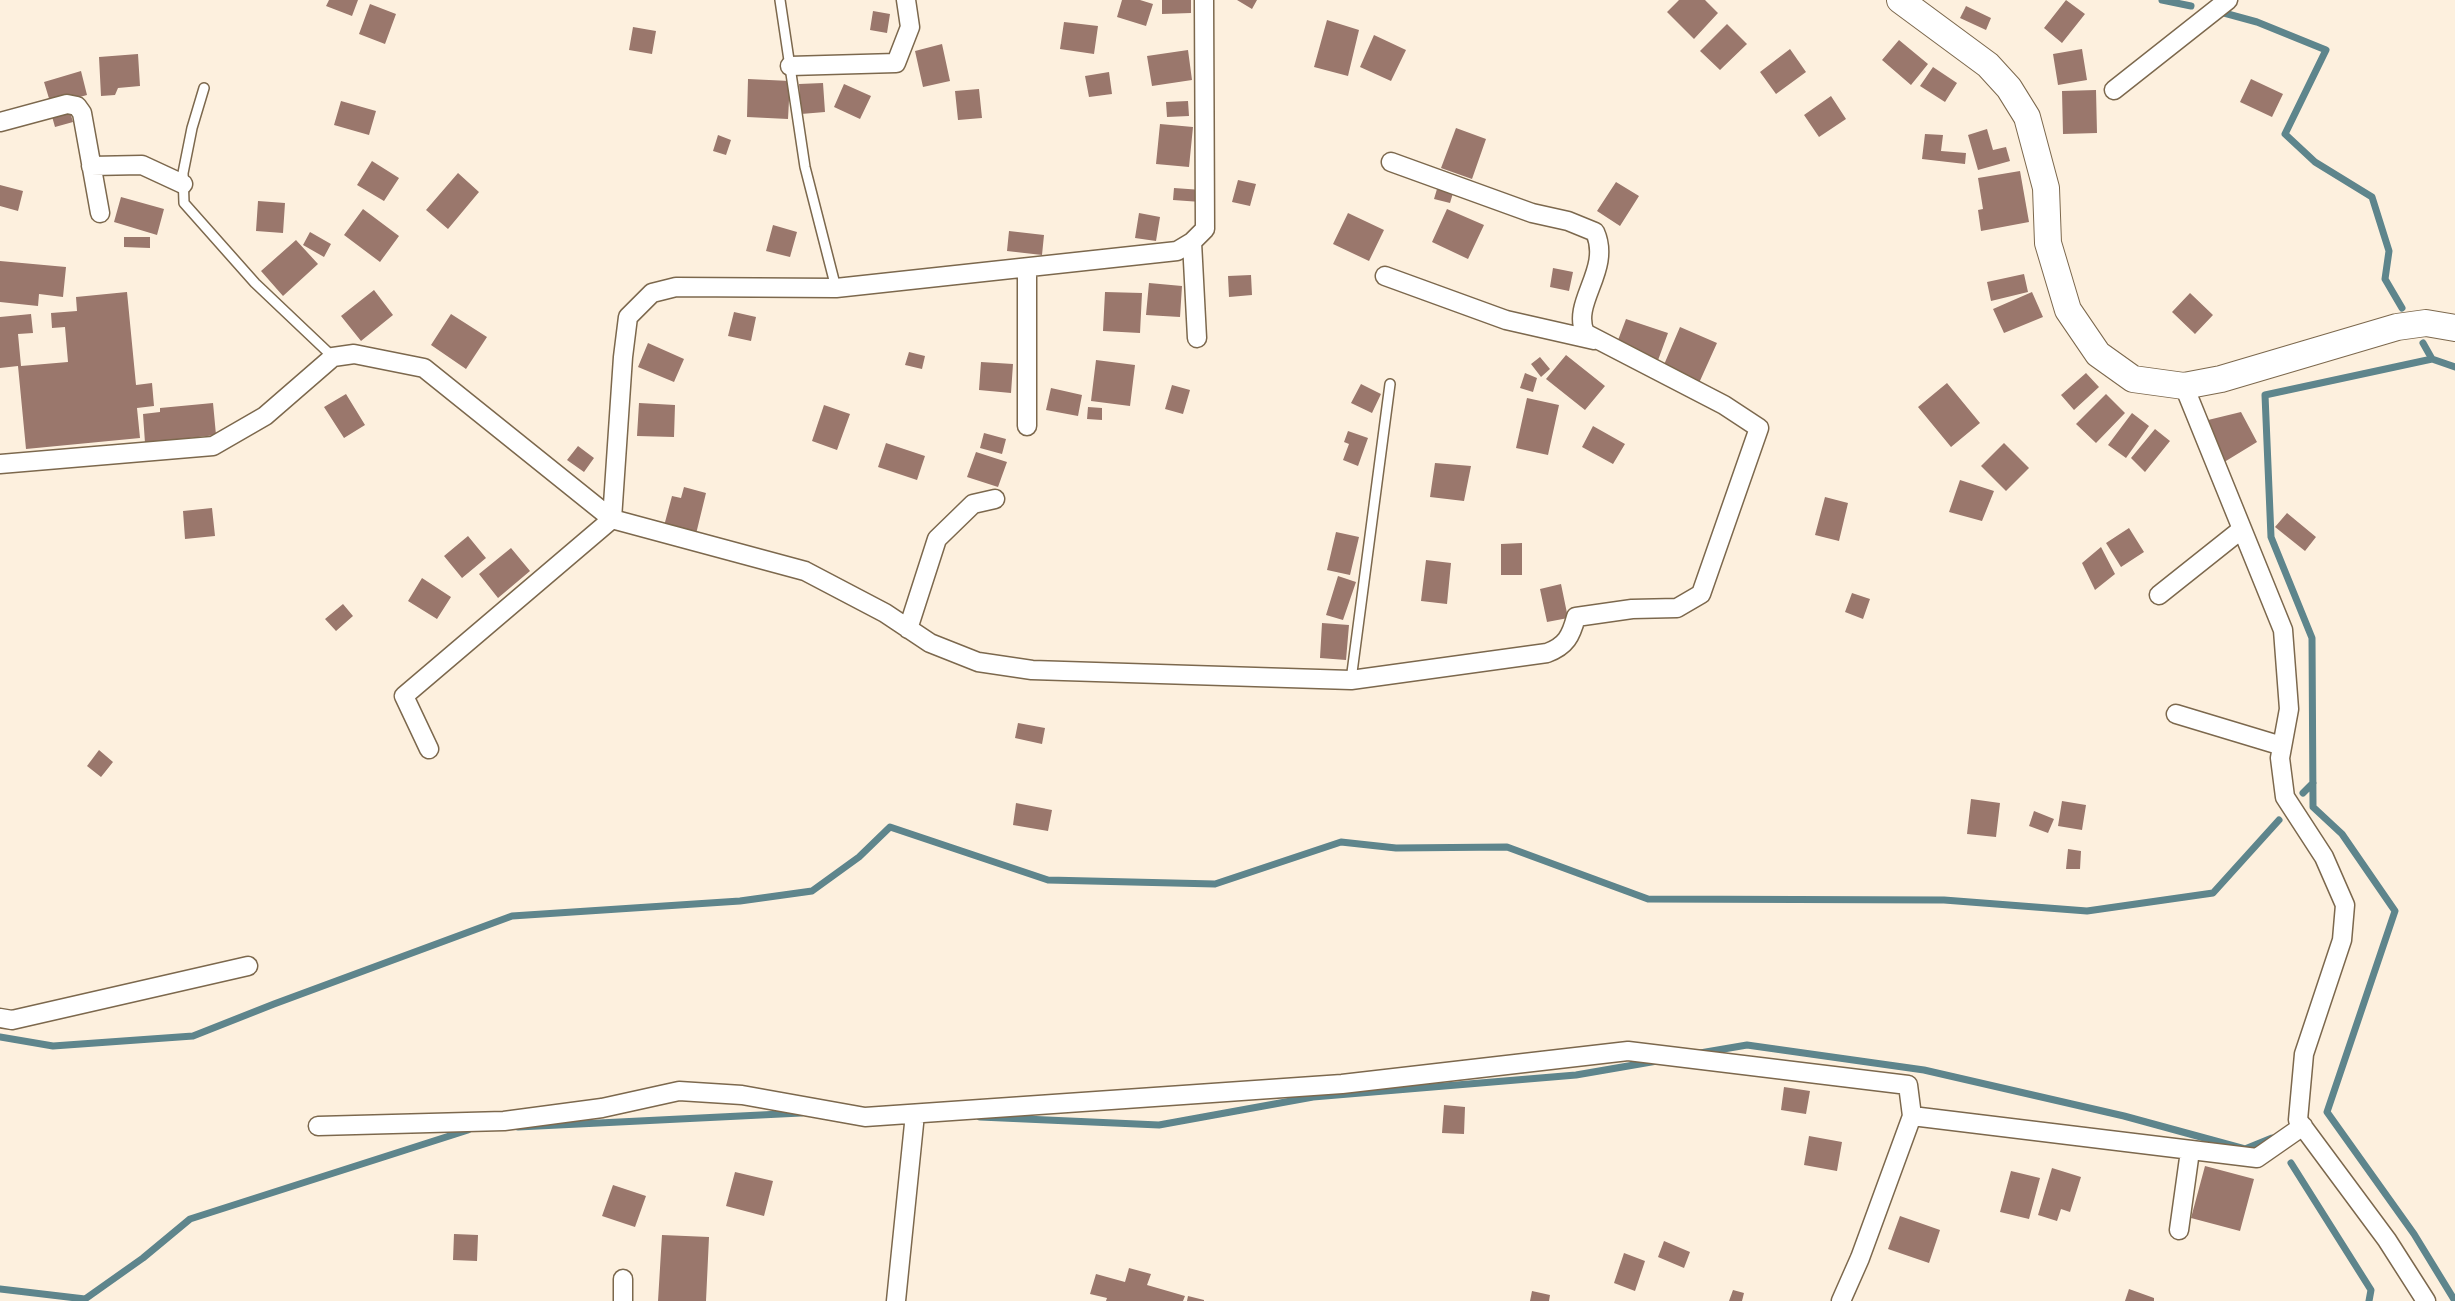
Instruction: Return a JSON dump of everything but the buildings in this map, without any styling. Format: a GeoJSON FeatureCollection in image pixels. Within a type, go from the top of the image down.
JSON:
{"type":"FeatureCollection","features":[{"type":"Feature","properties":{"kind":"main road"},"geometry":{"type":"LineString","coordinates":[[1900,0],[1988,65],[2008,88],[2027,117],[2046,188],[2048,243],[2068,310],[2098,354],[2133,379],[2184,386],[2266,366],[2397,327],[2426,323],[2455,327]]}},
{"type":"Feature","properties":{"kind":"street"},"geometry":{"type":"LineString","coordinates":[[790,66],[896,63],[910,27],[906,0]]}},
{"type":"Feature","properties":{"kind":"street"},"geometry":{"type":"LineString","coordinates":[[429,749],[404,696],[612,519],[623,357],[628,317],[652,293],[676,287],[836,288],[1177,251],[1192,242],[1205,229],[1204,0]]}},
{"type":"Feature","properties":{"kind":"street"},"geometry":{"type":"LineString","coordinates":[[2114,90],[2228,0]]}},
{"type":"Feature","properties":{"kind":"street"},"geometry":{"type":"LineString","coordinates":[[0,122],[67,104],[78,106],[82,114],[100,213]]}},
{"type":"Feature","properties":{"kind":"street"},"geometry":{"type":"LineString","coordinates":[[0,464],[213,446],[265,416],[333,357],[354,354],[424,368],[612,519],[805,571],[885,613],[930,643],[978,662],[1032,670],[1351,680],[1547,653],[1561,648],[1572,634],[1576,618],[1632,609],[1677,608],[1701,594],[1759,428],[1724,405],[1594,340],[1585,333],[1581,319],[1601,254],[1595,232],[1568,220],[1532,213],[1391,162]]}},
{"type":"Feature","properties":{"kind":"street"},"geometry":{"type":"LineString","coordinates":[[92,166],[142,165],[183,184]]}},
{"type":"Feature","properties":{"kind":"street"},"geometry":{"type":"LineString","coordinates":[[1192,242],[1197,338]]}},
{"type":"Feature","properties":{"kind":"street"},"geometry":{"type":"LineString","coordinates":[[1027,426],[1028,268]]}},
{"type":"Feature","properties":{"kind":"street"},"geometry":{"type":"LineString","coordinates":[[1385,276],[1506,320],[1594,340]]}},
{"type":"Feature","properties":{"kind":"street"},"geometry":{"type":"LineString","coordinates":[[2184,386],[2283,630],[2289,709],[2280,758],[2285,797],[2324,857],[2345,905],[2342,940],[2304,1054],[2298,1119],[2387,1240],[2426,1301]]}},
{"type":"Feature","properties":{"kind":"street"},"geometry":{"type":"LineString","coordinates":[[908,629],[937,539],[973,504],[994,499]]}},
{"type":"Feature","properties":{"kind":"street"},"geometry":{"type":"LineString","coordinates":[[2159,595],[2242,529]]}},
{"type":"Feature","properties":{"kind":"street"},"geometry":{"type":"LineString","coordinates":[[2176,714],[2282,746]]}},
{"type":"Feature","properties":{"kind":"street"},"geometry":{"type":"LineString","coordinates":[[0,1018],[12,1020],[248,966]]}},
{"type":"Feature","properties":{"kind":"street"},"geometry":{"type":"LineString","coordinates":[[318,1126],[504,1120],[602,1108],[679,1091],[742,1095],[866,1117],[1342,1084],[1628,1051],[1908,1085],[1912,1116],[1860,1258],[1841,1301]]}},
{"type":"Feature","properties":{"kind":"street"},"geometry":{"type":"LineString","coordinates":[[896,1301],[915,1113]]}},
{"type":"Feature","properties":{"kind":"street"},"geometry":{"type":"LineString","coordinates":[[1912,1116],[2257,1158],[2303,1126]]}},
{"type":"Feature","properties":{"kind":"street"},"geometry":{"type":"LineString","coordinates":[[2179,1230],[2190,1150]]}},
{"type":"Feature","properties":{"kind":"street"},"geometry":{"type":"LineString","coordinates":[[623,1279],[623,1301]]}},
{"type":"Feature","properties":{"kind":"lane"},"geometry":{"type":"LineString","coordinates":[[780,0],[805,167],[836,288]]}},
{"type":"Feature","properties":{"kind":"lane"},"geometry":{"type":"LineString","coordinates":[[204,88],[192,128],[183,184],[184,203],[255,283],[333,357]]}},
{"type":"Feature","properties":{"kind":"lane"},"geometry":{"type":"LineString","coordinates":[[1351,680],[1390,384]]}},
{"type":"Feature","properties":{"kind":"waterway"},"geometry":{"type":"LineString","coordinates":[[2162,0],[2191,6]]}},
{"type":"Feature","properties":{"kind":"waterway"},"geometry":{"type":"LineString","coordinates":[[2224,13],[2257,22],[2326,50],[2285,134],[2315,162],[2372,197],[2389,251],[2385,279],[2402,308]]}},
{"type":"Feature","properties":{"kind":"waterway"},"geometry":{"type":"LineString","coordinates":[[2423,343],[2432,359],[2455,367]]}},
{"type":"Feature","properties":{"kind":"waterway"},"geometry":{"type":"LineString","coordinates":[[2432,359],[2265,395],[2271,537],[2312,638],[2313,807],[2342,834],[2395,911],[2327,1112],[2414,1234],[2455,1301]]}},
{"type":"Feature","properties":{"kind":"waterway"},"geometry":{"type":"LineString","coordinates":[[2303,793],[2313,783]]}},
{"type":"Feature","properties":{"kind":"waterway"},"geometry":{"type":"LineString","coordinates":[[0,1037],[53,1046],[193,1036],[512,916],[740,901],[812,891],[859,857],[890,827],[1048,880],[1215,884],[1341,842],[1396,848],[1507,847],[1648,899],[1944,900],[2087,911],[2213,893],[2279,820]]}},
{"type":"Feature","properties":{"kind":"waterway"},"geometry":{"type":"LineString","coordinates":[[1700,1053],[1747,1045],[1924,1070],[2124,1116],[2245,1149],[2272,1138]]}},
{"type":"Feature","properties":{"kind":"waterway"},"geometry":{"type":"LineString","coordinates":[[980,1117],[1159,1125],[1313,1097],[1576,1075],[1657,1061]]}},
{"type":"Feature","properties":{"kind":"waterway"},"geometry":{"type":"LineString","coordinates":[[518,1127],[801,1113]]}},
{"type":"Feature","properties":{"kind":"waterway"},"geometry":{"type":"LineString","coordinates":[[0,1289],[85,1299],[143,1258],[190,1219],[468,1130]]}},
{"type":"Feature","properties":{"kind":"waterway"},"geometry":{"type":"LineString","coordinates":[[2291,1163],[2371,1290],[2369,1301]]}}]}
